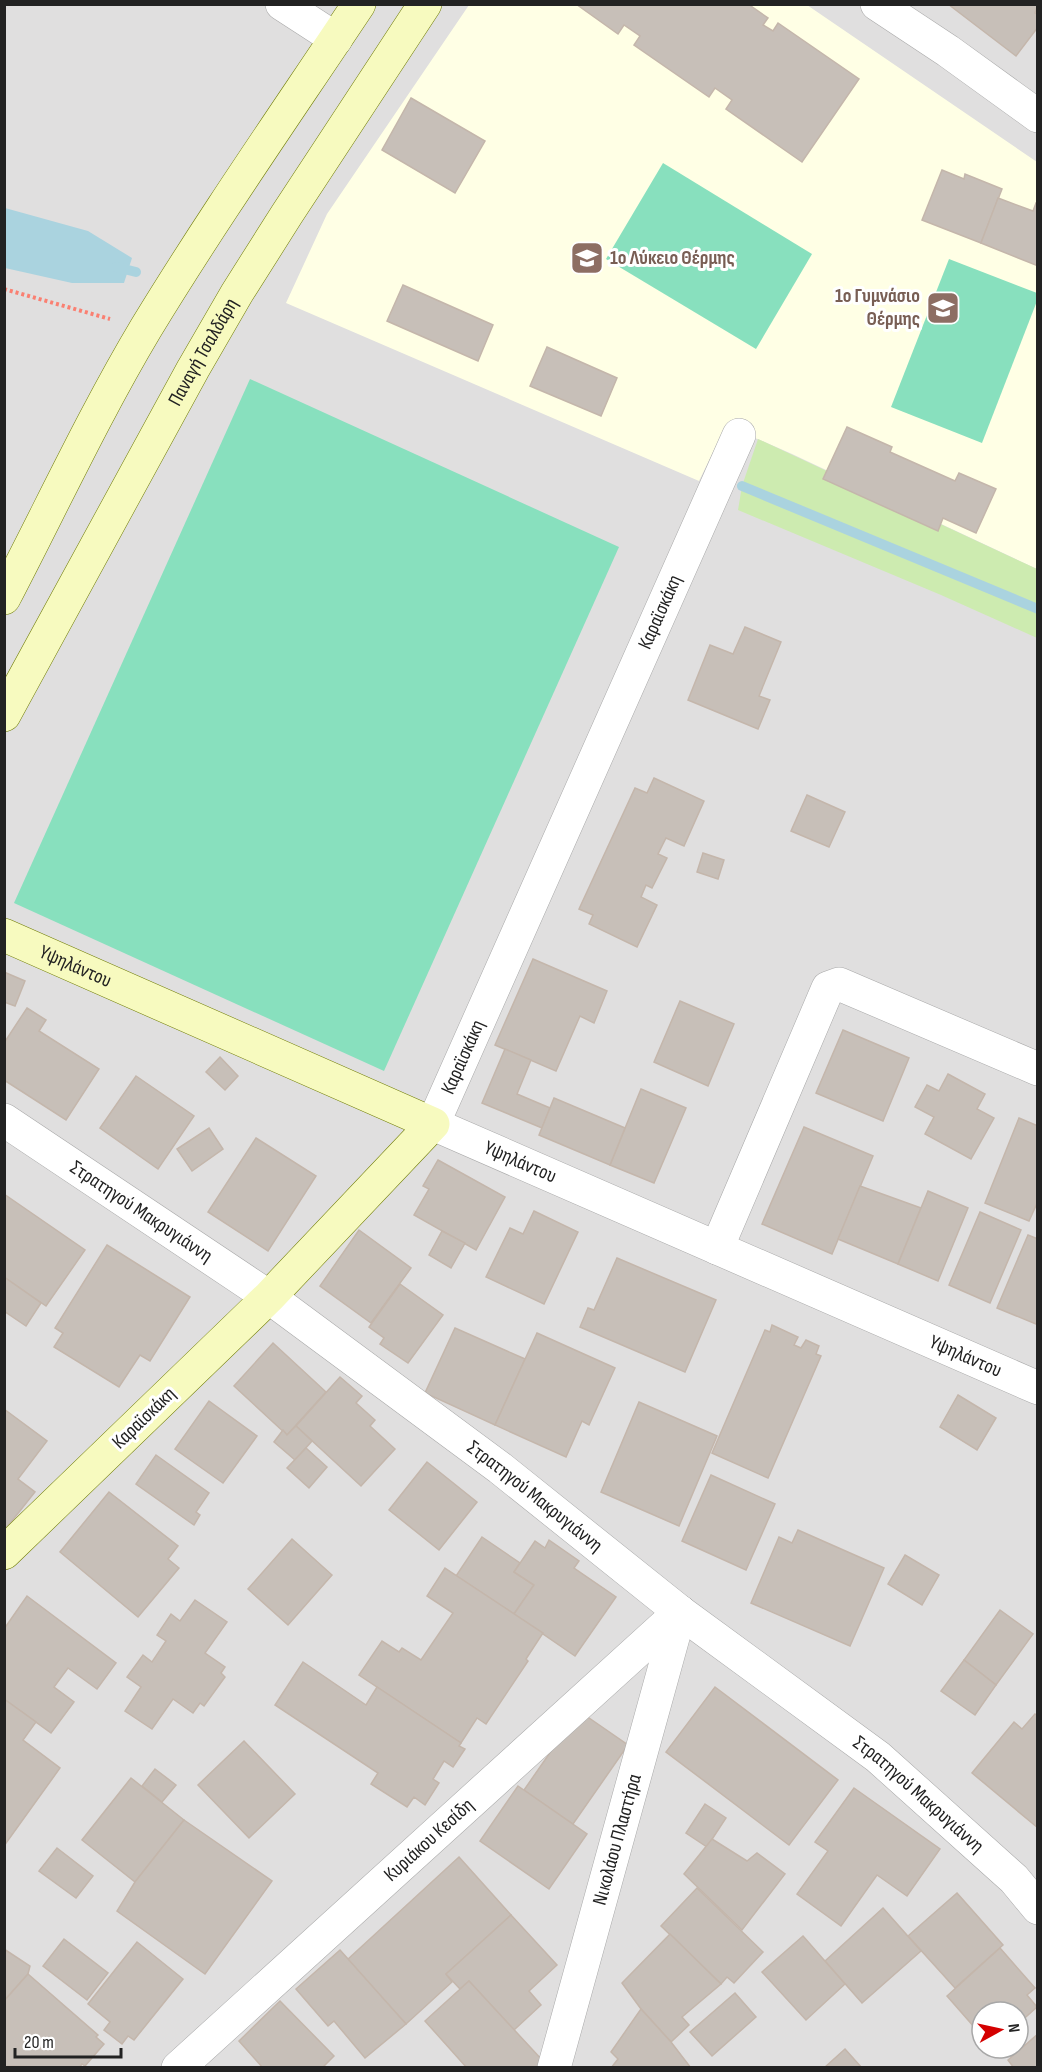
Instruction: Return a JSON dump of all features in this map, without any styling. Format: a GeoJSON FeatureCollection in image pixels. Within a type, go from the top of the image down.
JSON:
{"type":"FeatureCollection","features":[{"type":"Feature","properties":{"kind":"street"},"geometry":{"type":"LineString","coordinates":[[282,4],[336,39]]}},
{"type":"Feature","properties":{"kind":"street"},"geometry":{"type":"LineString","coordinates":[[4,598],[145,330],[358,4]]}},
{"type":"Feature","properties":{"kind":"street","name":"Παναγή Τσαλδάρη"},"geometry":{"type":"LineString","coordinates":[[4,715],[193,369],[237,294],[425,4]]}},
{"type":"Feature","properties":{"kind":"street"},"geometry":{"type":"LineString","coordinates":[[877,4],[1036,111]]}},
{"type":"Feature","properties":{"kind":"street","name":"Καραϊσκάκη"},"geometry":{"type":"LineString","coordinates":[[4,1553],[269,1297],[433,1124],[739,435]]}},
{"type":"Feature","properties":{"kind":"street","name":"Υψηλάντου"},"geometry":{"type":"LineString","coordinates":[[4,935],[1038,1388]]}},
{"type":"Feature","properties":{"kind":"street"},"geometry":{"type":"LineString","coordinates":[[717,1248],[828,988],[838,984],[1038,1069]]}},
{"type":"Feature","properties":{"kind":"street","name":"Στρατηγού Μακρυγιάννη"},"geometry":{"type":"LineString","coordinates":[[4,1120],[269,1297],[500,1468],[680,1612],[878,1757],[1014,1879],[1038,1908]]}},
{"type":"Feature","properties":{"kind":"street","name":"Κυριάκου Κεσίδη"},"geometry":{"type":"LineString","coordinates":[[178,2067],[680,1612]]}},
{"type":"Feature","properties":{"kind":"street","name":"Νικολάου Πλαστήρα"},"geometry":{"type":"LineString","coordinates":[[554,2067],[680,1612]]}},
{"type":"Feature","properties":{"kind":"path"},"geometry":{"type":"LineString","coordinates":[[4,289],[145,330]]}},
{"type":"Feature","properties":{"kind":"shaded area"},"geometry":{"type":"Polygon","coordinates":[[[5,5],[1037,5],[1037,2067],[5,2068],[5,5]]]}},
{"type":"Feature","properties":{"kind":"shaded area","name":"1ο Λύκειο Θέρμης"},"geometry":{"type":"Polygon","coordinates":[[[469,5],[807,5],[1037,162],[1037,569],[792,454],[758,439],[739,435],[726,425],[699,481],[286,303],[327,214],[469,5]]]}},
{"type":"Feature","properties":{"kind":"green space"},"geometry":{"type":"Polygon","coordinates":[[[663,163],[812,254],[756,349],[606,259],[663,163]]]}},
{"type":"Feature","properties":{"kind":"green space"},"geometry":{"type":"Polygon","coordinates":[[[949,259],[1037,293],[1037,301],[982,443],[891,407],[949,259]]]}},
{"type":"Feature","properties":{"kind":"green space"},"geometry":{"type":"Polygon","coordinates":[[[250,379],[619,547],[384,1071],[14,903],[250,379]]]}},
{"type":"Feature","properties":{"kind":"green space"},"geometry":{"type":"Polygon","coordinates":[[[758,439],[1037,569],[1037,638],[738,510],[742,486],[758,439]]]}},
{"type":"Feature","properties":{"kind":"water"},"geometry":{"type":"Polygon","coordinates":[[[5,208],[88,231],[132,258],[124,283],[72,283],[5,268],[5,208]]]}},
{"type":"Feature","properties":{"kind":"building"},"geometry":{"type":"Polygon","coordinates":[[[576,4],[748,4],[768,18],[763,25],[773,31],[778,23],[859,79],[802,162],[726,109],[732,100],[715,88],[709,97],[634,45],[640,36],[624,25],[618,34],[576,4]]]}},
{"type":"Feature","properties":{"kind":"building"},"geometry":{"type":"Polygon","coordinates":[[[948,4],[1038,4],[1035,13],[1038,15],[1038,27],[1016,56],[948,4]]]}},
{"type":"Feature","properties":{"kind":"building"},"geometry":{"type":"Polygon","coordinates":[[[411,98],[485,141],[455,193],[382,150],[411,98]]]}},
{"type":"Feature","properties":{"kind":"building"},"geometry":{"type":"Polygon","coordinates":[[[942,170],[964,179],[965,174],[1002,189],[981,243],[922,220],[942,170]]]}},
{"type":"Feature","properties":{"kind":"building"},"geometry":{"type":"Polygon","coordinates":[[[998,198],[1033,211],[1036,203],[1038,204],[1038,266],[981,243],[998,198]]]}},
{"type":"Feature","properties":{"kind":"building"},"geometry":{"type":"Polygon","coordinates":[[[403,285],[493,325],[478,361],[387,321],[403,285]]]}},
{"type":"Feature","properties":{"kind":"building"},"geometry":{"type":"Polygon","coordinates":[[[547,347],[617,378],[601,416],[530,386],[547,347]]]}},
{"type":"Feature","properties":{"kind":"building"},"geometry":{"type":"Polygon","coordinates":[[[847,427],[892,447],[890,452],[955,481],[959,473],[996,489],[976,533],[943,518],[938,531],[823,479],[847,427]]]}},
{"type":"Feature","properties":{"kind":"building"},"geometry":{"type":"Polygon","coordinates":[[[745,627],[781,642],[759,696],[770,700],[758,729],[688,700],[710,645],[733,654],[745,627]]]}},
{"type":"Feature","properties":{"kind":"building"},"geometry":{"type":"Polygon","coordinates":[[[654,778],[704,801],[684,846],[666,838],[658,854],[667,858],[652,888],[646,885],[641,897],[657,905],[637,947],[589,924],[593,915],[579,909],[635,788],[647,793],[654,778]]]}},
{"type":"Feature","properties":{"kind":"building"},"geometry":{"type":"Polygon","coordinates":[[[807,795],[845,812],[829,847],[791,831],[807,795]]]}},
{"type":"Feature","properties":{"kind":"building"},"geometry":{"type":"Polygon","coordinates":[[[703,853],[724,860],[718,879],[697,872],[703,853]]]}},
{"type":"Feature","properties":{"kind":"building"},"geometry":{"type":"Polygon","coordinates":[[[533,959],[607,991],[594,1023],[580,1016],[556,1071],[495,1045],[533,959]]]}},
{"type":"Feature","properties":{"kind":"building"},"geometry":{"type":"Polygon","coordinates":[[[4,972],[25,981],[15,1006],[4,1002],[4,972]]]}},
{"type":"Feature","properties":{"kind":"building"},"geometry":{"type":"Polygon","coordinates":[[[680,1001],[734,1024],[708,1086],[654,1062],[680,1001]]]}},
{"type":"Feature","properties":{"kind":"building"},"geometry":{"type":"Polygon","coordinates":[[[27,1008],[46,1020],[39,1031],[99,1069],[66,1120],[4,1080],[4,1043],[27,1008]]]}},
{"type":"Feature","properties":{"kind":"building"},"geometry":{"type":"Polygon","coordinates":[[[843,1030],[909,1058],[883,1121],[816,1093],[843,1030]]]}},
{"type":"Feature","properties":{"kind":"building"},"geometry":{"type":"Polygon","coordinates":[[[505,1049],[531,1060],[517,1094],[550,1108],[542,1128],[482,1103],[505,1049]]]}},
{"type":"Feature","properties":{"kind":"building"},"geometry":{"type":"Polygon","coordinates":[[[220,1057],[238,1076],[225,1090],[206,1072],[220,1057]]]}},
{"type":"Feature","properties":{"kind":"building"},"geometry":{"type":"Polygon","coordinates":[[[948,1074],[985,1094],[977,1109],[994,1118],[971,1159],[925,1134],[934,1117],[915,1107],[927,1085],[939,1091],[948,1074]]]}},
{"type":"Feature","properties":{"kind":"building"},"geometry":{"type":"Polygon","coordinates":[[[136,1076],[194,1116],[158,1169],[100,1128],[136,1076]]]}},
{"type":"Feature","properties":{"kind":"building"},"geometry":{"type":"Polygon","coordinates":[[[641,1089],[686,1108],[654,1183],[610,1165],[641,1089]]]}},
{"type":"Feature","properties":{"kind":"building"},"geometry":{"type":"Polygon","coordinates":[[[554,1098],[625,1128],[610,1165],[539,1135],[554,1098]]]}},
{"type":"Feature","properties":{"kind":"building"},"geometry":{"type":"Polygon","coordinates":[[[1019,1118],[1038,1126],[1038,1201],[1029,1221],[985,1203],[1019,1118]]]}},
{"type":"Feature","properties":{"kind":"building"},"geometry":{"type":"Polygon","coordinates":[[[804,1127],[873,1156],[832,1254],[762,1224],[804,1127]]]}},
{"type":"Feature","properties":{"kind":"building"},"geometry":{"type":"Polygon","coordinates":[[[209,1128],[223,1149],[192,1171],[177,1149],[209,1128]]]}},
{"type":"Feature","properties":{"kind":"building"},"geometry":{"type":"Polygon","coordinates":[[[256,1138],[316,1176],[268,1251],[208,1212],[256,1138]]]}},
{"type":"Feature","properties":{"kind":"building"},"geometry":{"type":"Polygon","coordinates":[[[438,1160],[505,1197],[476,1250],[414,1215],[429,1189],[423,1186],[438,1160]]]}},
{"type":"Feature","properties":{"kind":"building"},"geometry":{"type":"Polygon","coordinates":[[[860,1186],[921,1208],[898,1264],[838,1239],[860,1186]]]}},
{"type":"Feature","properties":{"kind":"building"},"geometry":{"type":"Polygon","coordinates":[[[928,1191],[968,1208],[938,1281],[898,1264],[928,1191]]]}},
{"type":"Feature","properties":{"kind":"building"},"geometry":{"type":"Polygon","coordinates":[[[4,1194],[85,1250],[46,1306],[4,1277],[4,1194]]]}},
{"type":"Feature","properties":{"kind":"building"},"geometry":{"type":"Polygon","coordinates":[[[534,1211],[578,1232],[544,1304],[486,1277],[510,1228],[523,1234],[534,1211]]]}},
{"type":"Feature","properties":{"kind":"building"},"geometry":{"type":"Polygon","coordinates":[[[980,1212],[1021,1230],[990,1303],[949,1285],[980,1212]]]}},
{"type":"Feature","properties":{"kind":"building"},"geometry":{"type":"Polygon","coordinates":[[[359,1230],[411,1268],[371,1323],[320,1286],[359,1230]]]}},
{"type":"Feature","properties":{"kind":"building"},"geometry":{"type":"Polygon","coordinates":[[[442,1231],[465,1243],[451,1268],[429,1255],[442,1231]]]}},
{"type":"Feature","properties":{"kind":"building"},"geometry":{"type":"Polygon","coordinates":[[[1028,1235],[1038,1239],[1038,1320],[1036,1324],[997,1308],[1028,1235]]]}},
{"type":"Feature","properties":{"kind":"building"},"geometry":{"type":"Polygon","coordinates":[[[107,1245],[190,1297],[150,1361],[140,1355],[119,1387],[54,1347],[63,1333],[55,1328],[107,1245]]]}},
{"type":"Feature","properties":{"kind":"building"},"geometry":{"type":"Polygon","coordinates":[[[617,1258],[716,1300],[685,1372],[580,1327],[588,1308],[594,1310],[617,1258]]]}},
{"type":"Feature","properties":{"kind":"building"},"geometry":{"type":"Polygon","coordinates":[[[4,1277],[41,1303],[26,1326],[4,1311],[4,1277]]]}},
{"type":"Feature","properties":{"kind":"building"},"geometry":{"type":"Polygon","coordinates":[[[400,1284],[443,1315],[408,1363],[380,1344],[384,1338],[369,1327],[400,1284]]]}},
{"type":"Feature","properties":{"kind":"building"},"geometry":{"type":"Polygon","coordinates":[[[772,1325],[798,1337],[794,1345],[801,1348],[806,1340],[819,1346],[816,1354],[821,1356],[768,1478],[712,1453],[765,1330],[770,1332],[772,1325]]]}},
{"type":"Feature","properties":{"kind":"building"},"geometry":{"type":"Polygon","coordinates":[[[455,1328],[525,1359],[495,1425],[425,1393],[455,1328]]]}},
{"type":"Feature","properties":{"kind":"building"},"geometry":{"type":"Polygon","coordinates":[[[537,1333],[615,1368],[589,1425],[582,1421],[566,1457],[495,1425],[537,1333]]]}},
{"type":"Feature","properties":{"kind":"building"},"geometry":{"type":"Polygon","coordinates":[[[273,1343],[326,1392],[287,1435],[234,1386],[273,1343]]]}},
{"type":"Feature","properties":{"kind":"building"},"geometry":{"type":"Polygon","coordinates":[[[340,1377],[362,1396],[356,1403],[375,1420],[370,1426],[395,1449],[361,1486],[296,1426],[340,1377]]]}},
{"type":"Feature","properties":{"kind":"building"},"geometry":{"type":"Polygon","coordinates":[[[958,1395],[996,1418],[977,1450],[940,1427],[958,1395]]]}},
{"type":"Feature","properties":{"kind":"building"},"geometry":{"type":"Polygon","coordinates":[[[209,1401],[257,1436],[223,1483],[175,1449],[209,1401]]]}},
{"type":"Feature","properties":{"kind":"building"},"geometry":{"type":"Polygon","coordinates":[[[639,1402],[717,1436],[679,1526],[601,1492],[639,1402]]]}},
{"type":"Feature","properties":{"kind":"building"},"geometry":{"type":"Polygon","coordinates":[[[4,1409],[47,1441],[18,1479],[35,1492],[4,1531],[4,1409]]]}},
{"type":"Feature","properties":{"kind":"building"},"geometry":{"type":"Polygon","coordinates":[[[296,1426],[312,1441],[295,1460],[274,1442],[283,1430],[287,1435],[296,1426]]]}},
{"type":"Feature","properties":{"kind":"building"},"geometry":{"type":"Polygon","coordinates":[[[306,1448],[327,1467],[309,1488],[287,1468],[306,1448]]]}},
{"type":"Feature","properties":{"kind":"building"},"geometry":{"type":"Polygon","coordinates":[[[156,1455],[209,1493],[196,1512],[200,1515],[194,1525],[136,1484],[156,1455]]]}},
{"type":"Feature","properties":{"kind":"building"},"geometry":{"type":"Polygon","coordinates":[[[427,1462],[477,1502],[439,1550],[389,1510],[427,1462]]]}},
{"type":"Feature","properties":{"kind":"building"},"geometry":{"type":"Polygon","coordinates":[[[711,1475],[775,1504],[746,1570],[682,1541],[711,1475]]]}},
{"type":"Feature","properties":{"kind":"building"},"geometry":{"type":"Polygon","coordinates":[[[109,1492],[178,1546],[168,1559],[179,1568],[138,1617],[60,1552],[109,1492]]]}},
{"type":"Feature","properties":{"kind":"building"},"geometry":{"type":"Polygon","coordinates":[[[798,1530],[884,1568],[850,1646],[751,1603],[779,1537],[792,1543],[798,1530]]]}},
{"type":"Feature","properties":{"kind":"building"},"geometry":{"type":"Polygon","coordinates":[[[482,1537],[520,1563],[514,1572],[534,1585],[514,1614],[456,1576],[482,1537]]]}},
{"type":"Feature","properties":{"kind":"building"},"geometry":{"type":"Polygon","coordinates":[[[292,1539],[332,1575],[288,1625],[248,1589],[292,1539]]]}},
{"type":"Feature","properties":{"kind":"building"},"geometry":{"type":"Polygon","coordinates":[[[549,1540],[579,1561],[574,1568],[616,1597],[575,1656],[514,1614],[534,1585],[514,1572],[535,1541],[545,1548],[549,1540]]]}},
{"type":"Feature","properties":{"kind":"building"},"geometry":{"type":"Polygon","coordinates":[[[905,1555],[939,1575],[922,1605],[888,1584],[905,1555]]]}},
{"type":"Feature","properties":{"kind":"building"},"geometry":{"type":"Polygon","coordinates":[[[445,1568],[543,1633],[526,1659],[528,1661],[486,1724],[477,1718],[461,1743],[359,1675],[382,1641],[399,1652],[402,1648],[421,1660],[453,1613],[427,1596],[445,1568]]]}},
{"type":"Feature","properties":{"kind":"building"},"geometry":{"type":"Polygon","coordinates":[[[27,1596],[116,1663],[97,1689],[68,1668],[54,1687],[74,1702],[51,1733],[4,1699],[4,1629],[27,1596]]]}},
{"type":"Feature","properties":{"kind":"building"},"geometry":{"type":"Polygon","coordinates":[[[195,1600],[227,1622],[205,1653],[225,1667],[221,1673],[225,1677],[204,1706],[200,1703],[193,1713],[173,1699],[152,1729],[125,1711],[141,1687],[127,1677],[143,1655],[152,1662],[166,1641],[157,1635],[171,1614],[180,1621],[195,1600]]]}},
{"type":"Feature","properties":{"kind":"building"},"geometry":{"type":"Polygon","coordinates":[[[1000,1610],[1033,1634],[996,1685],[964,1660],[1000,1610]]]}},
{"type":"Feature","properties":{"kind":"building"},"geometry":{"type":"Polygon","coordinates":[[[964,1660],[996,1685],[975,1715],[941,1691],[964,1660]]]}},
{"type":"Feature","properties":{"kind":"building"},"geometry":{"type":"Polygon","coordinates":[[[303,1662],[366,1705],[377,1687],[461,1743],[459,1746],[465,1749],[453,1767],[444,1761],[433,1779],[439,1783],[425,1805],[414,1797],[407,1807],[371,1784],[378,1773],[275,1705],[303,1662]]]}},
{"type":"Feature","properties":{"kind":"building"},"geometry":{"type":"Polygon","coordinates":[[[715,1687],[838,1780],[789,1845],[666,1752],[715,1687]]]}},
{"type":"Feature","properties":{"kind":"building"},"geometry":{"type":"Polygon","coordinates":[[[4,1699],[36,1722],[23,1740],[60,1768],[4,1846],[4,1699]]]}},
{"type":"Feature","properties":{"kind":"building"},"geometry":{"type":"Polygon","coordinates":[[[579,1711],[628,1745],[573,1824],[524,1790],[579,1711]]]}},
{"type":"Feature","properties":{"kind":"building"},"geometry":{"type":"Polygon","coordinates":[[[1035,1714],[1038,1716],[1038,1828],[972,1773],[1014,1722],[1022,1729],[1035,1714]]]}},
{"type":"Feature","properties":{"kind":"building"},"geometry":{"type":"Polygon","coordinates":[[[244,1741],[295,1794],[249,1838],[198,1785],[244,1741]]]}},
{"type":"Feature","properties":{"kind":"building"},"geometry":{"type":"Polygon","coordinates":[[[155,1769],[176,1785],[162,1802],[142,1786],[155,1769]]]}},
{"type":"Feature","properties":{"kind":"building"},"geometry":{"type":"Polygon","coordinates":[[[131,1778],[184,1820],[135,1882],[82,1840],[131,1778]]]}},
{"type":"Feature","properties":{"kind":"building"},"geometry":{"type":"Polygon","coordinates":[[[518,1786],[587,1834],[549,1889],[480,1841],[518,1786]]]}},
{"type":"Feature","properties":{"kind":"building"},"geometry":{"type":"Polygon","coordinates":[[[854,1788],[940,1849],[907,1896],[877,1875],[841,1926],[797,1894],[828,1851],[815,1842],[854,1788]]]}},
{"type":"Feature","properties":{"kind":"building"},"geometry":{"type":"Polygon","coordinates":[[[705,1804],[726,1818],[707,1847],[686,1833],[705,1804]]]}},
{"type":"Feature","properties":{"kind":"building"},"geometry":{"type":"Polygon","coordinates":[[[184,1820],[272,1881],[205,1974],[117,1911],[135,1882],[184,1820]]]}},
{"type":"Feature","properties":{"kind":"building"},"geometry":{"type":"Polygon","coordinates":[[[712,1839],[747,1861],[757,1853],[785,1874],[742,1930],[684,1874],[712,1839]]]}},
{"type":"Feature","properties":{"kind":"building"},"geometry":{"type":"Polygon","coordinates":[[[57,1848],[93,1876],[76,1898],[39,1871],[57,1848]]]}},
{"type":"Feature","properties":{"kind":"building"},"geometry":{"type":"Polygon","coordinates":[[[459,1857],[511,1915],[446,1974],[452,1982],[406,2024],[347,1960],[459,1857]]]}},
{"type":"Feature","properties":{"kind":"building"},"geometry":{"type":"Polygon","coordinates":[[[697,1888],[763,1952],[734,1983],[727,1977],[721,1984],[661,1926],[697,1888]]]}},
{"type":"Feature","properties":{"kind":"building"},"geometry":{"type":"Polygon","coordinates":[[[957,1893],[1003,1945],[955,1988],[908,1936],[957,1893]]]}},
{"type":"Feature","properties":{"kind":"building"},"geometry":{"type":"Polygon","coordinates":[[[883,1908],[921,1951],[862,2003],[825,1961],[883,1908]]]}},
{"type":"Feature","properties":{"kind":"building"},"geometry":{"type":"Polygon","coordinates":[[[511,1915],[557,1965],[529,1991],[541,2005],[514,2030],[469,1981],[460,1989],[446,1974],[511,1915]]]}},
{"type":"Feature","properties":{"kind":"building"},"geometry":{"type":"Polygon","coordinates":[[[670,1934],[721,1984],[682,2017],[689,2025],[671,2042],[641,2009],[622,1983],[670,1934]]]}},
{"type":"Feature","properties":{"kind":"building"},"geometry":{"type":"Polygon","coordinates":[[[803,1936],[845,1984],[806,2020],[762,1972],[803,1936]]]}},
{"type":"Feature","properties":{"kind":"building"},"geometry":{"type":"Polygon","coordinates":[[[64,1939],[108,1973],[87,2000],[43,1966],[64,1939]]]}},
{"type":"Feature","properties":{"kind":"building"},"geometry":{"type":"Polygon","coordinates":[[[137,1942],[183,1979],[134,2040],[128,2036],[122,2044],[104,2030],[110,2022],[88,2004],[137,1942]]]}},
{"type":"Feature","properties":{"kind":"building"},"geometry":{"type":"Polygon","coordinates":[[[1000,1948],[1035,1988],[1027,1995],[1037,2007],[1030,2013],[1030,2000],[970,2000],[970,2022],[947,1996],[1000,1948]]]}},
{"type":"Feature","properties":{"kind":"building"},"geometry":{"type":"Polygon","coordinates":[[[4,1949],[30,1966],[28,1974],[4,2001],[4,1949]]]}},
{"type":"Feature","properties":{"kind":"building"},"geometry":{"type":"Polygon","coordinates":[[[340,1950],[406,2024],[365,2058],[334,2021],[328,2026],[296,1989],[340,1950]]]}},
{"type":"Feature","properties":{"kind":"building"},"geometry":{"type":"Polygon","coordinates":[[[28,1974],[98,2035],[96,2037],[104,2044],[85,2066],[82,2064],[79,2068],[4,2066],[4,2001],[28,1974]]]}},
{"type":"Feature","properties":{"kind":"building"},"geometry":{"type":"Polygon","coordinates":[[[469,1981],[543,2061],[536,2068],[467,2068],[425,2021],[469,1981]]]}},
{"type":"Feature","properties":{"kind":"building"},"geometry":{"type":"Polygon","coordinates":[[[735,1993],[756,2017],[712,2056],[690,2032],[735,1993]]]}},
{"type":"Feature","properties":{"kind":"building"},"geometry":{"type":"Polygon","coordinates":[[[280,2001],[334,2056],[322,2068],[263,2068],[239,2041],[280,2001]]]}},
{"type":"Feature","properties":{"kind":"building"},"geometry":{"type":"Polygon","coordinates":[[[641,2009],[691,2068],[611,2068],[618,2059],[611,2052],[641,2009]]]}},
{"type":"Feature","properties":{"kind":"building"},"geometry":{"type":"Polygon","coordinates":[[[1038,2034],[1038,2068],[1014,2068],[1008,2060],[1030,2060],[1030,2041],[1038,2034]]]}},
{"type":"Feature","properties":{"kind":"building"},"geometry":{"type":"Polygon","coordinates":[[[845,2049],[862,2068],[824,2068],[845,2049]]]}},
{"type":"Feature","properties":{"kind":"waterway"},"geometry":{"type":"LineString","coordinates":[[116,267],[136,272]]}},
{"type":"Feature","properties":{"kind":"waterway"},"geometry":{"type":"LineString","coordinates":[[742,486],[1038,609]]}},
{"type":"Feature","properties":{"kind":"place","name":"1ο Λύκειο Θέρμης"},"geometry":{"type":"Point","coordinates":[587,258]}},
{"type":"Feature","properties":{"kind":"place","name":"1ο Γυμνάσιο Θέρμης"},"geometry":{"type":"Point","coordinates":[943,308]}}]}
